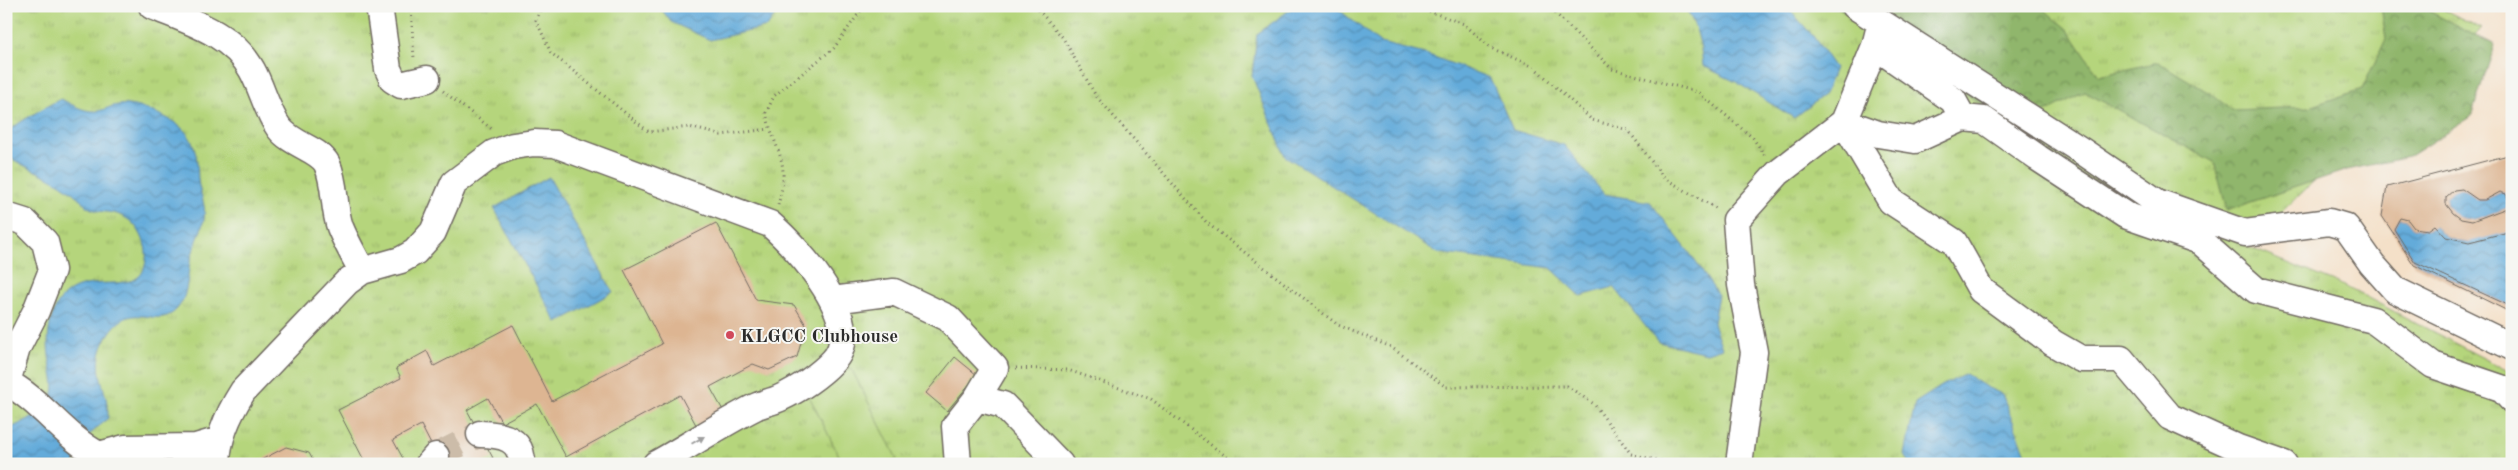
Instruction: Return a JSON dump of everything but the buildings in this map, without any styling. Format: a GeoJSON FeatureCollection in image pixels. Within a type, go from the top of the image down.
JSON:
{"type":"FeatureCollection","features":[{"type":"Feature","properties":{"kind":"lane"},"geometry":{"type":"LineString","coordinates":[[152,6],[228,40],[241,53],[252,69],[278,127],[290,140],[318,154],[326,162],[332,180],[340,226],[362,271]]}},
{"type":"Feature","properties":{"kind":"lane"},"geometry":{"type":"LineString","coordinates":[[379,6],[388,69],[393,80],[402,85],[427,79]]}},
{"type":"Feature","properties":{"kind":"lane"},"geometry":{"type":"LineString","coordinates":[[1855,6],[1878,34],[1953,100],[1962,118]]}},
{"type":"Feature","properties":{"kind":"lane"},"geometry":{"type":"LineString","coordinates":[[1738,464],[1754,352],[1741,285],[1736,220],[1778,173],[1844,122],[1878,34]]}},
{"type":"Feature","properties":{"kind":"lane"},"geometry":{"type":"LineString","coordinates":[[1878,34],[2082,151],[2158,202],[2245,233],[2329,222],[2346,227],[2372,264],[2395,290],[2512,347]]}},
{"type":"Feature","properties":{"kind":"lane"},"geometry":{"type":"LineString","coordinates":[[1844,122],[1878,134],[1915,140],[1962,118],[1984,120],[2125,215],[2200,241],[2256,290],[2373,320],[2433,365],[2501,388],[2512,400]]}},
{"type":"Feature","properties":{"kind":"lane"},"geometry":{"type":"LineString","coordinates":[[1844,122],[1890,201],[1954,242],[1981,290],[2053,343],[2081,359],[2122,359],[2170,417],[2238,448],[2284,464]]}},
{"type":"Feature","properties":{"kind":"lane"},"geometry":{"type":"LineString","coordinates":[[6,216],[25,222],[45,242],[52,270],[36,312],[17,348],[7,382],[86,448],[99,455],[125,448],[196,446],[218,452],[232,408],[242,391],[347,282],[362,271],[401,260],[415,252],[433,232],[454,183],[494,153],[514,146],[534,143],[555,144],[770,224],[792,242],[812,266],[833,300],[840,320],[843,347],[834,360],[818,375],[780,398],[754,407],[656,464]]}},
{"type":"Feature","properties":{"kind":"lane"},"geometry":{"type":"LineString","coordinates":[[833,300],[894,292],[948,318],[995,368],[977,398],[955,426],[958,464]]}},
{"type":"Feature","properties":{"kind":"lane"},"geometry":{"type":"LineString","coordinates":[[977,398],[1003,405],[1060,464]]}},
{"type":"Feature","properties":{"kind":"lane"},"geometry":{"type":"LineString","coordinates":[[480,434],[506,436],[516,444],[522,458],[522,464]]}},
{"type":"Feature","properties":{"kind":"path"},"geometry":{"type":"LineString","coordinates":[[542,6],[536,20],[551,53],[650,132],[688,127],[721,135],[770,129]]}},
{"type":"Feature","properties":{"kind":"path"},"geometry":{"type":"LineString","coordinates":[[770,224],[784,183],[784,167],[766,113],[774,96],[834,48],[864,6]]}},
{"type":"Feature","properties":{"kind":"path"},"geometry":{"type":"LineString","coordinates":[[1035,6],[1063,38],[1096,96],[1207,223],[1338,325],[1391,347],[1446,387],[1567,386],[1594,404],[1631,454],[1673,464]]}},
{"type":"Feature","properties":{"kind":"path"},"geometry":{"type":"LineString","coordinates":[[1415,6],[1464,24],[1491,48],[1534,67],[1592,120],[1628,130],[1664,178],[1736,220]]}},
{"type":"Feature","properties":{"kind":"path"},"geometry":{"type":"LineString","coordinates":[[1548,6],[1612,69],[1698,92],[1753,138],[1778,173]]}},
{"type":"Feature","properties":{"kind":"path"},"geometry":{"type":"LineString","coordinates":[[995,368],[1068,370],[1151,398],[1236,464]]}},
{"type":"Feature","properties":{"kind":"green space"},"geometry":{"type":"Polygon","coordinates":[[[6,6],[2437,6],[2482,29],[2394,99],[2309,186],[2246,246],[2347,287],[2512,373],[2512,464],[6,464],[6,6]]]}},
{"type":"Feature","properties":{"kind":"green space"},"geometry":{"type":"Polygon","coordinates":[[[1836,6],[2040,6],[2068,30],[2099,76],[2158,62],[2211,94],[2232,110],[2309,107],[2362,89],[2386,39],[2381,6],[2419,6],[2495,45],[2471,117],[2408,157],[2347,170],[2227,210],[2214,162],[2085,92],[2015,127],[1836,6]]]}},
{"type":"Feature","properties":{"kind":"green space"},"geometry":{"type":"Polygon","coordinates":[[[851,368],[897,459],[887,464],[843,464],[806,390],[851,368]]]}},
{"type":"Feature","properties":{"kind":"water"},"geometry":{"type":"Polygon","coordinates":[[[659,6],[781,6],[767,27],[710,40],[671,22],[659,6]]]}},
{"type":"Feature","properties":{"kind":"water"},"geometry":{"type":"Polygon","coordinates":[[[1295,6],[1334,6],[1381,43],[1429,55],[1490,78],[1513,130],[1564,145],[1604,194],[1650,202],[1689,252],[1718,295],[1713,323],[1722,348],[1707,353],[1658,342],[1614,287],[1581,296],[1551,268],[1438,253],[1285,156],[1252,76],[1257,34],[1295,6]]]}},
{"type":"Feature","properties":{"kind":"water"},"geometry":{"type":"Polygon","coordinates":[[[1684,6],[1786,6],[1813,36],[1835,68],[1825,94],[1794,118],[1736,82],[1703,66],[1698,34],[1684,6]]]}},
{"type":"Feature","properties":{"kind":"water"},"geometry":{"type":"Polygon","coordinates":[[[61,99],[89,111],[99,111],[118,105],[132,106],[173,121],[189,136],[195,149],[205,214],[190,262],[185,293],[181,304],[169,315],[160,317],[133,316],[124,319],[114,327],[105,341],[99,361],[101,380],[108,407],[108,418],[87,437],[74,464],[6,464],[6,430],[31,418],[46,406],[52,396],[54,384],[48,341],[51,320],[59,302],[70,291],[83,286],[125,282],[136,279],[143,271],[145,264],[146,256],[143,239],[135,225],[129,220],[119,214],[89,208],[62,185],[6,155],[8,132],[24,120],[61,99]]]}},
{"type":"Feature","properties":{"kind":"water"},"geometry":{"type":"Polygon","coordinates":[[[549,177],[613,292],[557,323],[494,208],[549,177]]]}},
{"type":"Feature","properties":{"kind":"water"},"geometry":{"type":"Polygon","coordinates":[[[2462,189],[2478,200],[2485,200],[2500,192],[2506,194],[2509,201],[2507,208],[2479,218],[2460,219],[2453,216],[2448,209],[2446,197],[2454,190],[2462,189]]]}},
{"type":"Feature","properties":{"kind":"water"},"geometry":{"type":"Polygon","coordinates":[[[2400,218],[2408,220],[2414,228],[2428,230],[2435,225],[2443,234],[2451,239],[2461,241],[2512,231],[2512,307],[2415,262],[2394,229],[2400,218]]]}},
{"type":"Feature","properties":{"kind":"water"},"geometry":{"type":"Polygon","coordinates":[[[1966,374],[1986,387],[2002,394],[2030,464],[1909,464],[1905,455],[1915,403],[1943,385],[1966,374]]]}},
{"type":"Feature","properties":{"kind":"tunnel"},"geometry":{"type":"LineString","coordinates":[[436,456],[480,434]]}},
{"type":"Feature","properties":{"kind":"place","name":"KLGCC Clubhouse"},"geometry":{"type":"Point","coordinates":[730,335]}}]}
